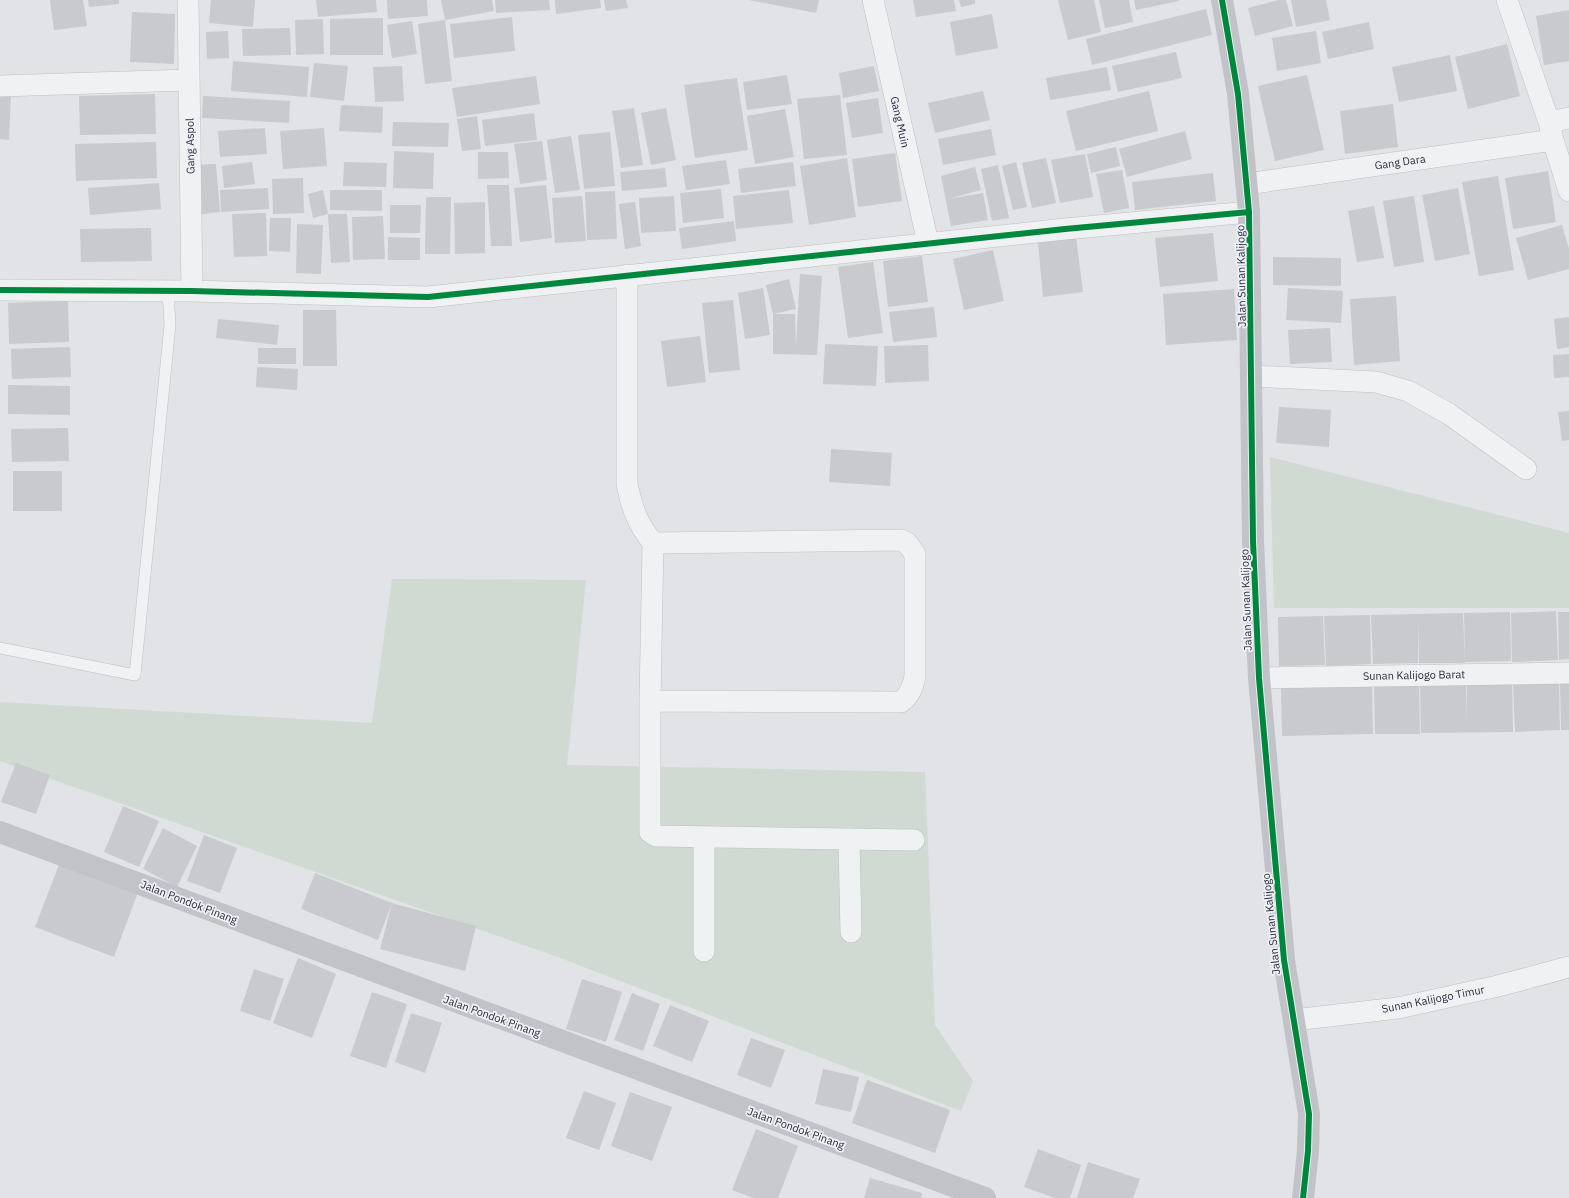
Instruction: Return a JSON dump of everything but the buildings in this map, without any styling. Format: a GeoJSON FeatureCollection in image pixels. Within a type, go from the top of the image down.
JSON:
{"type":"FeatureCollection","features":[{"type":"Feature","properties":{"kind":"street","name":"Gang Aspol"},"geometry":{"type":"LineString","coordinates":[[188,0],[192,291]]}},
{"type":"Feature","properties":{"kind":"street","name":"Gang Muin"},"geometry":{"type":"LineString","coordinates":[[873,0],[928,243]]}},
{"type":"Feature","properties":{"kind":"street","name":"Jalan Sunan Kalijogo"},"geometry":{"type":"LineString","coordinates":[[1222,0],[1238,94],[1249,212],[1253,541],[1259,678],[1282,944],[1309,1114],[1308,1151],[1303,1198]]}},
{"type":"Feature","properties":{"kind":"street"},"geometry":{"type":"LineString","coordinates":[[1507,0],[1557,127],[1569,191]]}},
{"type":"Feature","properties":{"kind":"street"},"geometry":{"type":"LineString","coordinates":[[0,86],[188,80]]}},
{"type":"Feature","properties":{"kind":"street","name":"Gang Dara"},"geometry":{"type":"LineString","coordinates":[[1247,184],[1557,127]]}},
{"type":"Feature","properties":{"kind":"street"},"geometry":{"type":"LineString","coordinates":[[0,290],[192,291],[428,297],[627,274],[1249,212]]}},
{"type":"Feature","properties":{"kind":"street"},"geometry":{"type":"LineString","coordinates":[[627,274],[627,484],[633,510],[642,529],[653,543],[650,701],[650,832],[661,837],[914,840]]}},
{"type":"Feature","properties":{"kind":"street"},"geometry":{"type":"LineString","coordinates":[[1252,376],[1376,382],[1408,391],[1449,414],[1526,469]]}},
{"type":"Feature","properties":{"kind":"street"},"geometry":{"type":"LineString","coordinates":[[650,701],[901,702],[908,696],[913,687],[915,676],[915,554],[907,543],[901,540],[886,540],[653,543]]}},
{"type":"Feature","properties":{"kind":"street","name":"Sunan Kalijogo Barat"},"geometry":{"type":"LineString","coordinates":[[1259,678],[1569,672]]}},
{"type":"Feature","properties":{"kind":"street","name":"Jalan Pondok Pinang"},"geometry":{"type":"LineString","coordinates":[[0,832],[985,1198]]}},
{"type":"Feature","properties":{"kind":"street"},"geometry":{"type":"LineString","coordinates":[[704,838],[704,951]]}},
{"type":"Feature","properties":{"kind":"street"},"geometry":{"type":"LineString","coordinates":[[849,839],[851,932]]}},
{"type":"Feature","properties":{"kind":"street","name":"Sunan Kalijogo Timur"},"geometry":{"type":"LineString","coordinates":[[1294,1020],[1398,1008],[1569,968]]}},
{"type":"Feature","properties":{"kind":"lane"},"geometry":{"type":"LineString","coordinates":[[0,648],[135,675],[170,325],[168,291]]}},
{"type":"Feature","properties":{"kind":"shaded area"},"geometry":{"type":"Polygon","coordinates":[[[1270,457],[1569,533],[1569,608],[1274,608],[1270,457]]]}},
{"type":"Feature","properties":{"kind":"shaded area"},"geometry":{"type":"Polygon","coordinates":[[[392,579],[586,580],[567,765],[925,772],[935,1025],[973,1081],[961,1111],[555,956],[0,761],[0,702],[372,723],[392,579]]]}},
{"type":"Feature","properties":{"kind":"cycle path"},"geometry":{"type":"LineString","coordinates":[[1222,0],[1238,94],[1249,212],[1253,541],[1259,678],[1284,960],[1309,1114],[1308,1151],[1303,1198]]}},
{"type":"Feature","properties":{"kind":"cycle path"},"geometry":{"type":"LineString","coordinates":[[0,290],[192,291],[428,297],[1065,229],[1249,212]]}}]}
